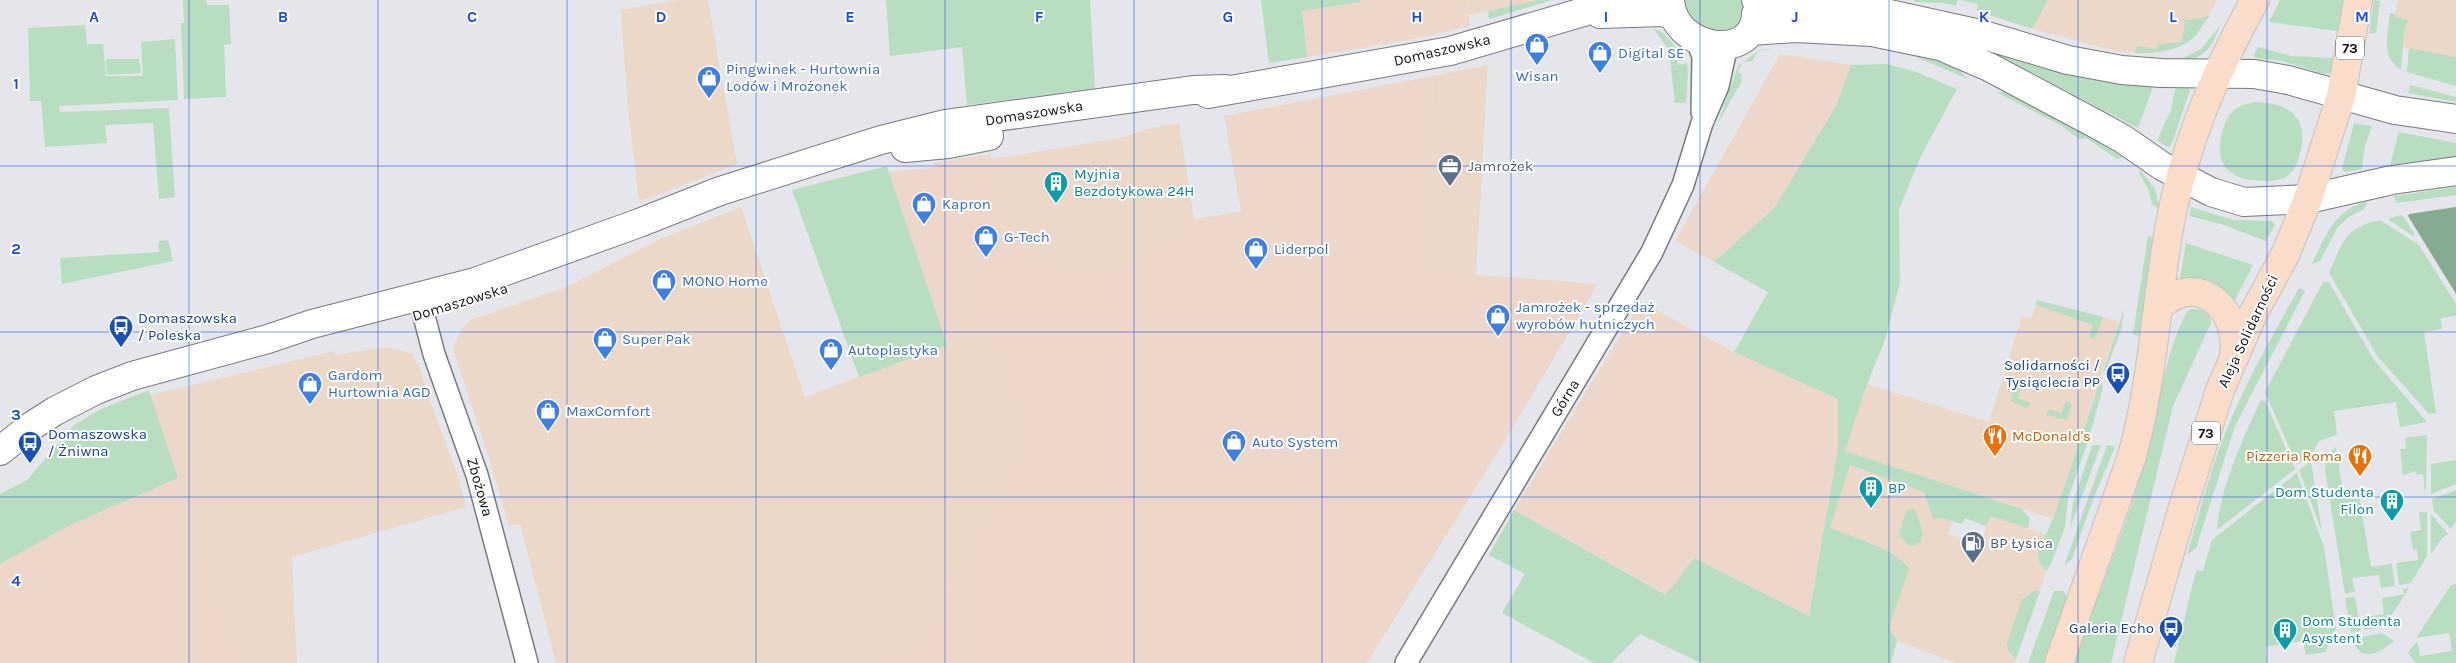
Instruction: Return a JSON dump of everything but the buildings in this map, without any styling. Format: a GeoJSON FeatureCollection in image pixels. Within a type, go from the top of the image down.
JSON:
{"type":"FeatureCollection","features":[{"type":"Feature","properties":{"kind":"main road"},"geometry":{"type":"LineString","coordinates":[[2059,663],[2132,456],[2146,399],[2171,217],[2193,134],[2218,73],[2255,0]]}},
{"type":"Feature","properties":{"kind":"main road","name":"Aleja Solidarności"},"geometry":{"type":"LineString","coordinates":[[2138,663],[2183,507],[2220,390],[2253,314],[2285,255],[2308,199],[2341,96],[2358,0]]}},
{"type":"Feature","properties":{"kind":"main road"},"geometry":{"type":"LineString","coordinates":[[2160,307],[2169,298],[2190,292],[2203,294],[2215,300],[2232,323],[2236,345],[2234,360]]}},
{"type":"Feature","properties":{"kind":"street","name":"Domaszowska"},"geometry":{"type":"LineString","coordinates":[[0,451],[39,421],[96,390],[148,371],[268,339],[383,324],[421,306],[728,188],[891,137],[945,124],[1193,90],[1225,90],[1443,52],[1624,0]]}},
{"type":"Feature","properties":{"kind":"street"},"geometry":{"type":"LineString","coordinates":[[1742,37],[1756,20],[1754,0],[1771,5],[1844,9],[1980,34],[2033,51],[2077,62],[2135,71],[2254,74],[2288,80],[2394,110],[2456,119]]}},
{"type":"Feature","properties":{"kind":"street","name":"Domaszowska"},"geometry":{"type":"LineString","coordinates":[[1569,16],[1663,12],[1672,8]]}},
{"type":"Feature","properties":{"kind":"street"},"geometry":{"type":"LineString","coordinates":[[1672,8],[1683,31],[1697,41],[1716,46],[1766,28],[1844,9]]}},
{"type":"Feature","properties":{"kind":"street"},"geometry":{"type":"LineString","coordinates":[[1844,9],[1872,32],[1940,46],[1963,55],[2096,124],[2181,176],[2212,192],[2244,202],[2308,199],[2392,180],[2456,171]]}},
{"type":"Feature","properties":{"kind":"street","name":"Górna"},"geometry":{"type":"LineString","coordinates":[[1406,663],[1652,252],[1683,186],[1702,122],[1718,86],[1725,54],[1742,37]]}},
{"type":"Feature","properties":{"kind":"street","name":"Górna"},"geometry":{"type":"LineString","coordinates":[[1697,41],[1703,56],[1702,122]]}},
{"type":"Feature","properties":{"kind":"street","name":"Zbożowa"},"geometry":{"type":"LineString","coordinates":[[421,306],[434,354],[477,474],[527,663]]}},
{"type":"Feature","properties":{"kind":"shaded area"},"geometry":{"type":"Polygon","coordinates":[[[677,0],[708,0],[737,164],[639,202],[627,99],[621,10],[677,0]]]}},
{"type":"Feature","properties":{"kind":"shaded area"},"geometry":{"type":"Polygon","coordinates":[[[1360,0],[1467,0],[1470,26],[1419,38],[1307,57],[1302,11],[1360,2],[1360,0]]]}},
{"type":"Feature","properties":{"kind":"shaded area"},"geometry":{"type":"Polygon","coordinates":[[[1467,0],[1538,0],[1469,15],[1467,0]]]}},
{"type":"Feature","properties":{"kind":"shaded area"},"geometry":{"type":"Polygon","coordinates":[[[2048,0],[2217,0],[2208,17],[2192,37],[2184,43],[2152,52],[2119,52],[2032,29],[2048,0]]]}},
{"type":"Feature","properties":{"kind":"shaded area"},"geometry":{"type":"Polygon","coordinates":[[[2398,0],[2456,0],[2456,57],[2402,47],[2404,31],[2408,20],[2394,17],[2398,0]]]}},
{"type":"Feature","properties":{"kind":"shaded area"},"geometry":{"type":"Polygon","coordinates":[[[1780,54],[1851,65],[1836,106],[1774,208],[1714,262],[1675,241],[1780,54]]]}},
{"type":"Feature","properties":{"kind":"shaded area"},"geometry":{"type":"Polygon","coordinates":[[[1488,65],[1476,275],[1577,282],[1574,324],[1501,447],[1287,118],[1432,112],[1433,76],[1488,65]]]}},
{"type":"Feature","properties":{"kind":"shaded area"},"geometry":{"type":"Polygon","coordinates":[[[1433,76],[1427,274],[1598,284],[1501,447],[1367,663],[857,663],[917,649],[1023,441],[987,330],[947,345],[889,172],[937,167],[933,163],[990,154],[1028,248],[1031,263],[1055,260],[1059,275],[1118,265],[1121,269],[1147,248],[1172,243],[1170,231],[1194,219],[1241,212],[1224,116],[1433,76]]]}},
{"type":"Feature","properties":{"kind":"shaded area"},"geometry":{"type":"Polygon","coordinates":[[[1179,123],[1194,219],[1170,231],[1172,243],[1147,248],[1121,270],[1118,265],[1059,275],[1031,264],[1027,248],[993,159],[1124,137],[1146,129],[1179,123]]]}},
{"type":"Feature","properties":{"kind":"shaded area"},"geometry":{"type":"Polygon","coordinates":[[[741,207],[805,397],[987,329],[1023,441],[917,649],[857,663],[556,663],[520,524],[509,526],[491,464],[455,355],[454,344],[464,326],[473,319],[566,287],[660,239],[741,207]]]}},
{"type":"Feature","properties":{"kind":"shaded area"},"geometry":{"type":"Polygon","coordinates":[[[1641,302],[1734,352],[1838,399],[1838,448],[1809,616],[1694,558],[1667,595],[1514,510],[1641,302]]]}},
{"type":"Feature","properties":{"kind":"shaded area"},"geometry":{"type":"Polygon","coordinates":[[[2036,305],[2099,327],[2103,317],[2119,322],[2053,519],[1845,451],[1867,384],[1989,422],[2022,316],[2031,319],[2036,305]]]}},
{"type":"Feature","properties":{"kind":"shaded area"},"geometry":{"type":"Polygon","coordinates":[[[387,347],[412,354],[419,366],[459,479],[466,507],[292,557],[297,663],[242,663],[150,395],[334,351],[335,355],[387,347]]]}},
{"type":"Feature","properties":{"kind":"shaded area"},"geometry":{"type":"Polygon","coordinates":[[[150,395],[242,663],[0,663],[0,506],[150,395]]]}},
{"type":"Feature","properties":{"kind":"shaded area","name":"BP Łysica"},"geometry":{"type":"Polygon","coordinates":[[[1850,465],[1924,492],[1933,519],[1941,518],[1952,521],[1948,534],[1979,545],[1991,515],[2047,535],[2038,554],[2042,568],[2046,571],[2040,591],[2028,593],[2022,599],[2010,655],[2016,659],[2014,663],[1956,663],[1897,641],[1890,629],[1909,569],[1906,563],[1873,544],[1830,528],[1850,465]]]}},
{"type":"Feature","properties":{"kind":"green space"},"geometry":{"type":"Polygon","coordinates":[[[183,0],[206,0],[207,5],[229,5],[231,44],[224,45],[226,97],[184,99],[181,23],[184,23],[183,0]]]}},
{"type":"Feature","properties":{"kind":"green space"},"geometry":{"type":"Polygon","coordinates":[[[886,0],[1090,0],[1095,89],[967,105],[962,47],[890,56],[886,0]]]}},
{"type":"Feature","properties":{"kind":"green space"},"geometry":{"type":"Polygon","coordinates":[[[1261,0],[1360,0],[1360,2],[1302,11],[1307,57],[1269,63],[1261,0]]]}},
{"type":"Feature","properties":{"kind":"green space"},"geometry":{"type":"Polygon","coordinates":[[[1538,0],[1552,0],[1489,19],[1488,11],[1538,0]]]}},
{"type":"Feature","properties":{"kind":"green space"},"geometry":{"type":"Polygon","coordinates":[[[1683,0],[1741,0],[1745,7],[1738,28],[1718,33],[1699,27],[1687,12],[1683,0]]]}},
{"type":"Feature","properties":{"kind":"green space"},"geometry":{"type":"Polygon","coordinates":[[[1914,0],[1958,0],[1956,6],[1943,3],[1915,2],[1914,0]]]}},
{"type":"Feature","properties":{"kind":"green space"},"geometry":{"type":"Polygon","coordinates":[[[1960,0],[2048,0],[2032,29],[1977,11],[1978,4],[1960,0]]]}},
{"type":"Feature","properties":{"kind":"green space"},"geometry":{"type":"Polygon","coordinates":[[[2280,0],[2344,0],[2338,31],[2269,22],[2280,0]]]}},
{"type":"Feature","properties":{"kind":"green space"},"geometry":{"type":"Polygon","coordinates":[[[2374,0],[2380,1],[2376,33],[2369,33],[2374,0]]]}},
{"type":"Feature","properties":{"kind":"green space"},"geometry":{"type":"Polygon","coordinates":[[[2390,13],[2395,14],[2395,17],[2408,20],[2404,31],[2401,70],[2394,64],[2388,52],[2387,37],[2390,13]]]}},
{"type":"Feature","properties":{"kind":"green space"},"geometry":{"type":"Polygon","coordinates":[[[2158,16],[2189,20],[2210,16],[2196,35],[2183,45],[2159,52],[2135,53],[2137,46],[2157,49],[2158,44],[2182,42],[2185,21],[2158,16]]]}},
{"type":"Feature","properties":{"kind":"green space"},"geometry":{"type":"Polygon","coordinates":[[[85,25],[87,44],[103,44],[106,76],[143,76],[141,42],[175,39],[178,100],[59,106],[60,112],[169,108],[175,197],[159,199],[153,123],[105,125],[107,143],[45,147],[41,101],[30,101],[28,28],[85,25]]]}},
{"type":"Feature","properties":{"kind":"green space"},"geometry":{"type":"Polygon","coordinates":[[[2220,26],[2205,52],[2200,56],[2177,61],[2201,49],[2220,26]]]}},
{"type":"Feature","properties":{"kind":"green space"},"geometry":{"type":"Polygon","coordinates":[[[1653,28],[1663,33],[1685,57],[1677,59],[1679,65],[1687,63],[1686,103],[1675,103],[1669,50],[1653,28]]]}},
{"type":"Feature","properties":{"kind":"green space"},"geometry":{"type":"Polygon","coordinates":[[[1851,42],[1914,52],[1930,57],[1945,62],[1968,79],[1916,57],[1851,42]]]}},
{"type":"Feature","properties":{"kind":"green space"},"geometry":{"type":"Polygon","coordinates":[[[1981,47],[2154,84],[2138,128],[1981,47]]]}},
{"type":"Feature","properties":{"kind":"green space"},"geometry":{"type":"Polygon","coordinates":[[[2258,47],[2291,56],[2333,58],[2330,73],[2324,74],[2282,61],[2255,58],[2254,55],[2258,47]]]}},
{"type":"Feature","properties":{"kind":"green space"},"geometry":{"type":"Polygon","coordinates":[[[2409,48],[2456,57],[2456,86],[2407,72],[2409,48]]]}},
{"type":"Feature","properties":{"kind":"green space"},"geometry":{"type":"Polygon","coordinates":[[[1758,51],[1752,61],[1743,62],[1758,51]]]}},
{"type":"Feature","properties":{"kind":"green space"},"geometry":{"type":"Polygon","coordinates":[[[106,59],[139,59],[141,73],[107,75],[106,59]]]}},
{"type":"Feature","properties":{"kind":"green space"},"geometry":{"type":"Polygon","coordinates":[[[1743,62],[1738,71],[1741,74],[1742,81],[1717,125],[1738,66],[1743,62]]]}},
{"type":"Feature","properties":{"kind":"green space"},"geometry":{"type":"Polygon","coordinates":[[[1887,64],[1916,72],[1957,89],[1921,156],[1899,209],[1900,283],[1885,340],[1867,384],[1845,451],[2022,509],[2030,519],[2028,528],[1991,516],[1986,526],[1965,518],[1962,524],[1941,518],[1933,519],[1924,492],[1850,465],[1830,528],[1886,550],[1896,556],[1909,569],[1891,622],[1890,629],[1897,641],[1891,663],[1701,663],[1640,634],[1611,663],[1594,663],[1502,613],[1525,574],[1489,555],[1514,510],[1666,595],[1694,558],[1809,616],[1838,448],[1838,399],[1734,352],[1768,292],[1714,262],[1774,208],[1836,106],[1851,65],[1887,64]]]}},
{"type":"Feature","properties":{"kind":"green space"},"geometry":{"type":"Polygon","coordinates":[[[2176,85],[2188,86],[2190,90],[2171,146],[2167,147],[2157,140],[2171,110],[2176,85]]]}},
{"type":"Feature","properties":{"kind":"green space"},"geometry":{"type":"Polygon","coordinates":[[[2410,85],[2456,97],[2456,102],[2408,93],[2410,85]]]}},
{"type":"Feature","properties":{"kind":"green space"},"geometry":{"type":"Polygon","coordinates":[[[1996,92],[2005,92],[2098,141],[2123,157],[2117,159],[2086,138],[2079,139],[2062,126],[1996,92]]]}},
{"type":"Feature","properties":{"kind":"green space"},"geometry":{"type":"Polygon","coordinates":[[[2255,102],[2268,103],[2289,110],[2300,124],[2302,144],[2298,161],[2295,168],[2285,178],[2274,181],[2244,179],[2229,171],[2221,159],[2220,143],[2228,118],[2236,108],[2255,102]]]}},
{"type":"Feature","properties":{"kind":"green space"},"geometry":{"type":"Polygon","coordinates":[[[2354,123],[2372,126],[2364,149],[2362,169],[2345,172],[2342,169],[2354,123]]]}},
{"type":"Feature","properties":{"kind":"green space"},"geometry":{"type":"Polygon","coordinates":[[[2399,132],[2456,143],[2456,157],[2390,165],[2399,132]]]}},
{"type":"Feature","properties":{"kind":"green space"},"geometry":{"type":"Polygon","coordinates":[[[887,166],[947,345],[859,377],[792,190],[887,166]]]}},
{"type":"Feature","properties":{"kind":"green space"},"geometry":{"type":"Polygon","coordinates":[[[2140,170],[2155,189],[2160,210],[2152,204],[2149,191],[2139,173],[2140,170]]]}},
{"type":"Feature","properties":{"kind":"green space"},"geometry":{"type":"Polygon","coordinates":[[[2456,187],[2456,195],[2396,203],[2394,196],[2456,187]]]}},
{"type":"Feature","properties":{"kind":"green space"},"geometry":{"type":"Polygon","coordinates":[[[2368,201],[2364,209],[2349,217],[2337,228],[2320,261],[2312,264],[2332,225],[2339,217],[2347,210],[2368,201]]]}},
{"type":"Feature","properties":{"kind":"green space"},"geometry":{"type":"Polygon","coordinates":[[[2191,207],[2233,220],[2272,221],[2275,225],[2266,241],[2224,225],[2190,216],[2191,207]]]}},
{"type":"Feature","properties":{"kind":"green space"},"geometry":{"type":"Polygon","coordinates":[[[2456,207],[2456,294],[2408,216],[2409,214],[2456,207]]]}},
{"type":"Feature","properties":{"kind":"green space"},"geometry":{"type":"Polygon","coordinates":[[[2402,215],[2415,235],[2413,236],[2389,220],[2389,218],[2402,215]]]}},
{"type":"Feature","properties":{"kind":"green space"},"geometry":{"type":"Polygon","coordinates":[[[2380,220],[2419,245],[2456,304],[2456,316],[2441,318],[2442,329],[2424,332],[2436,413],[2429,414],[2378,357],[2329,273],[2346,238],[2359,227],[2380,220]]]}},
{"type":"Feature","properties":{"kind":"green space"},"geometry":{"type":"Polygon","coordinates":[[[2148,236],[2155,238],[2141,336],[2133,334],[2148,236]]]}},
{"type":"Feature","properties":{"kind":"green space"},"geometry":{"type":"Polygon","coordinates":[[[168,240],[173,261],[62,284],[60,258],[159,252],[159,241],[168,240]]]}},
{"type":"Feature","properties":{"kind":"green space"},"geometry":{"type":"Polygon","coordinates":[[[2186,243],[2253,265],[2234,302],[2179,285],[2186,243]]]}},
{"type":"Feature","properties":{"kind":"green space"},"geometry":{"type":"Polygon","coordinates":[[[2323,282],[2329,282],[2374,360],[2427,422],[2400,427],[2396,402],[2334,411],[2337,435],[2319,441],[2311,455],[2297,465],[2265,392],[2323,282]]]}},
{"type":"Feature","properties":{"kind":"green space"},"geometry":{"type":"Polygon","coordinates":[[[2299,288],[2305,291],[2235,426],[2196,548],[2187,555],[2226,431],[2251,376],[2299,288]]]}},
{"type":"Feature","properties":{"kind":"green space"},"geometry":{"type":"Polygon","coordinates":[[[2037,300],[2103,317],[2095,339],[2089,338],[2093,325],[2036,305],[2037,300]]]}},
{"type":"Feature","properties":{"kind":"green space"},"geometry":{"type":"Polygon","coordinates":[[[2124,309],[2121,330],[2106,370],[2103,372],[2124,309]]]}},
{"type":"Feature","properties":{"kind":"green space"},"geometry":{"type":"Polygon","coordinates":[[[2191,309],[2207,313],[2211,323],[2173,406],[2111,663],[2074,663],[2139,481],[2170,353],[2186,313],[2191,309]]]}},
{"type":"Feature","properties":{"kind":"green space"},"geometry":{"type":"Polygon","coordinates":[[[2100,381],[2103,387],[2089,438],[2068,498],[2065,527],[2051,564],[2046,571],[2040,564],[2038,553],[2053,519],[2100,381]]]}},
{"type":"Feature","properties":{"kind":"green space"},"geometry":{"type":"Polygon","coordinates":[[[2022,385],[2018,398],[2030,403],[2028,409],[2011,401],[2014,389],[2022,385]]]}},
{"type":"Feature","properties":{"kind":"green space"},"geometry":{"type":"Polygon","coordinates":[[[149,390],[178,478],[68,526],[0,564],[0,494],[27,480],[74,425],[101,409],[149,390]]]}},
{"type":"Feature","properties":{"kind":"green space"},"geometry":{"type":"Polygon","coordinates":[[[2066,400],[2072,405],[2066,420],[2046,415],[2049,409],[2061,413],[2066,400]]]}},
{"type":"Feature","properties":{"kind":"green space"},"geometry":{"type":"Polygon","coordinates":[[[2261,400],[2265,401],[2295,469],[2217,530],[2227,481],[2240,446],[2261,400]]]}},
{"type":"Feature","properties":{"kind":"green space"},"geometry":{"type":"Polygon","coordinates":[[[2427,435],[2425,490],[2423,474],[2417,475],[2416,471],[2403,475],[2400,449],[2406,449],[2405,438],[2427,435]]]}},
{"type":"Feature","properties":{"kind":"green space"},"geometry":{"type":"Polygon","coordinates":[[[2101,445],[2070,528],[2073,502],[2092,446],[2101,445]]]}},
{"type":"Feature","properties":{"kind":"green space"},"geometry":{"type":"Polygon","coordinates":[[[2107,445],[2115,447],[2094,497],[2072,559],[2064,566],[2107,445]]]}},
{"type":"Feature","properties":{"kind":"green space"},"geometry":{"type":"Polygon","coordinates":[[[2336,447],[2343,492],[2358,490],[2371,567],[2392,564],[2395,586],[2381,588],[2379,575],[2352,578],[2355,592],[2345,594],[2325,470],[2327,455],[2336,447]]]}},
{"type":"Feature","properties":{"kind":"green space"},"geometry":{"type":"Polygon","coordinates":[[[2456,460],[2456,484],[2431,494],[2431,464],[2456,460]]]}},
{"type":"Feature","properties":{"kind":"green space"},"geometry":{"type":"Polygon","coordinates":[[[2311,461],[2312,468],[2322,532],[2299,470],[2311,461]]]}},
{"type":"Feature","properties":{"kind":"green space"},"geometry":{"type":"Polygon","coordinates":[[[2297,473],[2324,547],[2336,629],[2325,652],[2306,655],[2303,641],[2265,647],[2267,663],[2174,663],[2193,582],[2197,570],[2203,571],[2212,540],[2297,473]]]}},
{"type":"Feature","properties":{"kind":"green space"},"geometry":{"type":"Polygon","coordinates":[[[2456,490],[2456,521],[2451,529],[2434,511],[2432,499],[2456,490]]]}},
{"type":"Feature","properties":{"kind":"green space"},"geometry":{"type":"Polygon","coordinates":[[[1913,509],[1916,511],[1923,533],[1920,543],[1909,546],[1899,535],[1906,511],[1913,509]]]}},
{"type":"Feature","properties":{"kind":"green space"},"geometry":{"type":"Polygon","coordinates":[[[2419,512],[2427,512],[2427,556],[2411,583],[2399,585],[2396,563],[2418,560],[2417,549],[2413,550],[2410,532],[2421,530],[2419,512]]]}},
{"type":"Feature","properties":{"kind":"green space"},"geometry":{"type":"Polygon","coordinates":[[[2431,514],[2448,534],[2442,538],[2431,554],[2431,514]]]}},
{"type":"Feature","properties":{"kind":"green space"},"geometry":{"type":"Polygon","coordinates":[[[2456,584],[2456,663],[2416,663],[2408,653],[2417,641],[2420,656],[2452,651],[2449,633],[2416,638],[2451,585],[2456,584]]]}},
{"type":"Feature","properties":{"kind":"green space"},"geometry":{"type":"Polygon","coordinates":[[[2409,588],[2384,627],[2364,630],[2363,618],[2384,614],[2382,598],[2404,594],[2403,589],[2409,588]]]}},
{"type":"Feature","properties":{"kind":"green space"},"geometry":{"type":"Polygon","coordinates":[[[2034,591],[2040,591],[2016,659],[2009,652],[2007,643],[2022,599],[2034,591]]]}},
{"type":"Feature","properties":{"kind":"green space"},"geometry":{"type":"Polygon","coordinates":[[[2054,591],[2063,591],[2068,598],[2046,663],[2028,663],[2054,591]]]}},
{"type":"Feature","properties":{"kind":"green space"},"geometry":{"type":"Polygon","coordinates":[[[2355,597],[2361,631],[2351,632],[2345,598],[2355,597]]]}},
{"type":"Feature","properties":{"kind":"green space"},"geometry":{"type":"Polygon","coordinates":[[[2382,633],[2394,641],[2382,650],[2370,654],[2360,651],[2352,639],[2382,633]]]}},
{"type":"Feature","properties":{"kind":"place","name":"Wisan"},"geometry":{"type":"Point","coordinates":[1537,66]}},
{"type":"Feature","properties":{"kind":"place","name":"Digital SE"},"geometry":{"type":"Point","coordinates":[1600,74]}},
{"type":"Feature","properties":{"kind":"place","name":"Pingwinek - Hurtownia Lodów i Mrożonek"},"geometry":{"type":"Point","coordinates":[709,99]}},
{"type":"Feature","properties":{"kind":"place","name":"Jamrożek"},"geometry":{"type":"Point","coordinates":[1450,187]}},
{"type":"Feature","properties":{"kind":"place","name":"Myjnia Bezdotykowa 24H"},"geometry":{"type":"Point","coordinates":[1056,204]}},
{"type":"Feature","properties":{"kind":"place","name":"Kapron"},"geometry":{"type":"Point","coordinates":[924,225]}},
{"type":"Feature","properties":{"kind":"place","name":"G-Tech"},"geometry":{"type":"Point","coordinates":[986,258]}},
{"type":"Feature","properties":{"kind":"place","name":"Liderpol"},"geometry":{"type":"Point","coordinates":[1256,270]}},
{"type":"Feature","properties":{"kind":"place","name":"MONO Home"},"geometry":{"type":"Point","coordinates":[664,302]}},
{"type":"Feature","properties":{"kind":"place","name":"Jamrożek - sprzedaż wyrobów hutniczych"},"geometry":{"type":"Point","coordinates":[1498,337]}},
{"type":"Feature","properties":{"kind":"place","name":"Domaszowska / Poleska"},"geometry":{"type":"Point","coordinates":[121,348]}},
{"type":"Feature","properties":{"kind":"place","name":"Super Pak"},"geometry":{"type":"Point","coordinates":[605,360]}},
{"type":"Feature","properties":{"kind":"place","name":"Autoplastyka"},"geometry":{"type":"Point","coordinates":[831,371]}},
{"type":"Feature","properties":{"kind":"place","name":"Solidarności / Tysiąclecia PP"},"geometry":{"type":"Point","coordinates":[2118,395]}},
{"type":"Feature","properties":{"kind":"place","name":"Gardom Hurtownia AGD"},"geometry":{"type":"Point","coordinates":[310,405]}},
{"type":"Feature","properties":{"kind":"place","name":"MaxComfort"},"geometry":{"type":"Point","coordinates":[548,432]}},
{"type":"Feature","properties":{"kind":"place","name":"McDonald's"},"geometry":{"type":"Point","coordinates":[1995,457]}},
{"type":"Feature","properties":{"kind":"place","name":"Auto System"},"geometry":{"type":"Point","coordinates":[1234,463]}},
{"type":"Feature","properties":{"kind":"place","name":"Domaszowska / Żniwna"},"geometry":{"type":"Point","coordinates":[30,464]}},
{"type":"Feature","properties":{"kind":"place","name":"Pizzeria Roma"},"geometry":{"type":"Point","coordinates":[2360,477]}},
{"type":"Feature","properties":{"kind":"place","name":"BP"},"geometry":{"type":"Point","coordinates":[1871,509]}},
{"type":"Feature","properties":{"kind":"place","name":"Dom Studenta Filon"},"geometry":{"type":"Point","coordinates":[2392,522]}},
{"type":"Feature","properties":{"kind":"place","name":"BP Łysica"},"geometry":{"type":"Point","coordinates":[1973,564]}},
{"type":"Feature","properties":{"kind":"place","name":"Galeria Echo"},"geometry":{"type":"Point","coordinates":[2171,649]}},
{"type":"Feature","properties":{"kind":"place","name":"Dom Studenta Asystent"},"geometry":{"type":"Point","coordinates":[2285,651]}}]}
